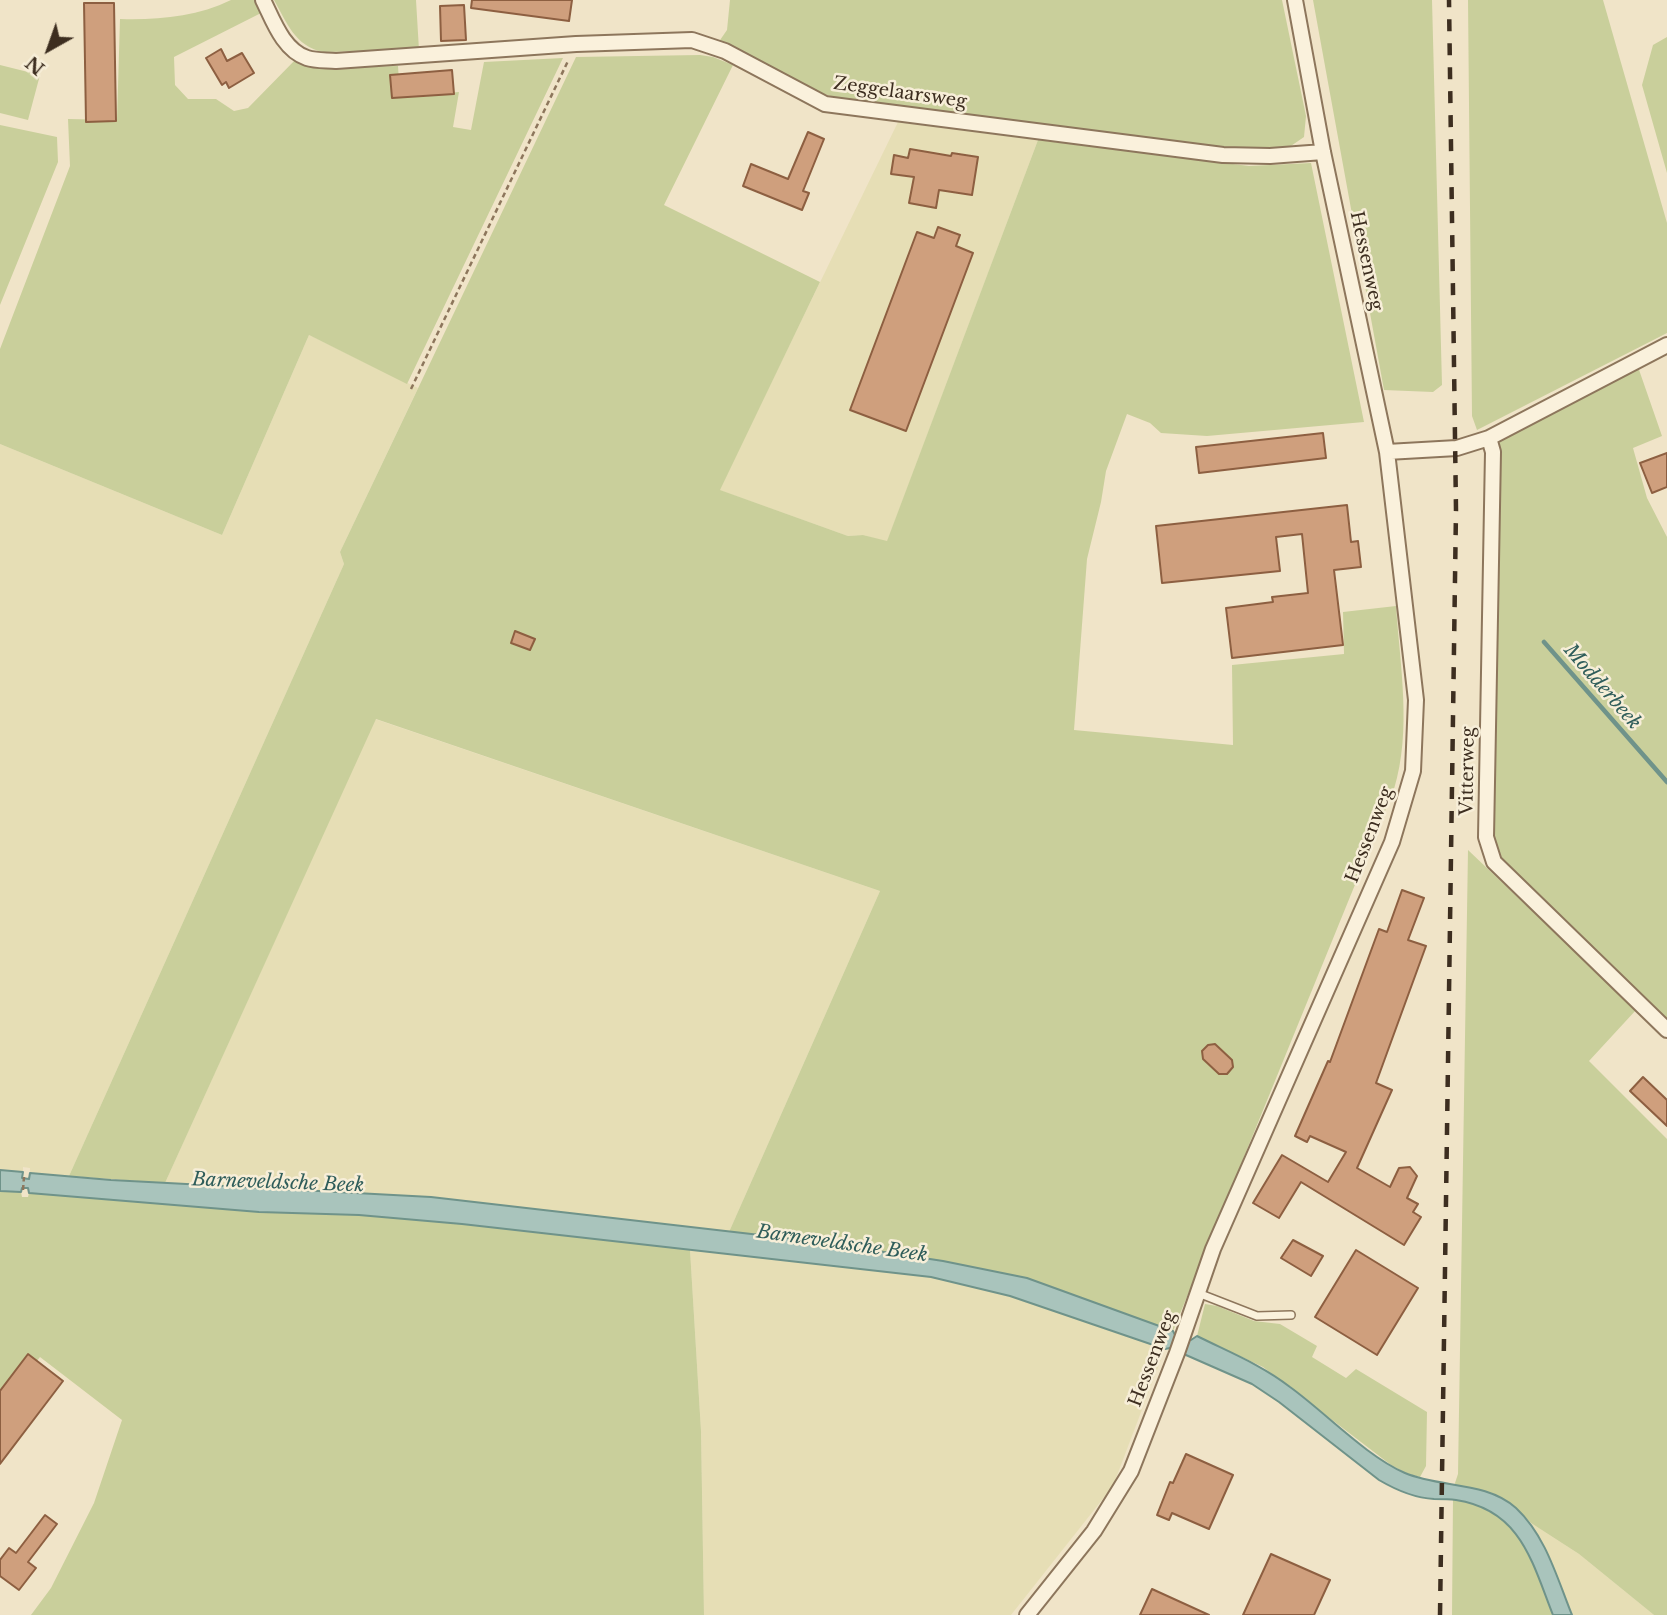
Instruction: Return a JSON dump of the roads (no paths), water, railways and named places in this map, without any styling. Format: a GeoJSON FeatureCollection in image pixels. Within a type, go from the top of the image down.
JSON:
{"type":"FeatureCollection","features":[{"type":"Feature","properties":{"kind":"street","name":"Zeggelaarsweg"},"geometry":{"type":"LineString","coordinates":[[263,0],[280,35],[298,53],[309,59],[336,61],[576,44],[692,40],[725,51],[825,104],[1223,155],[1270,156],[1323,152]]}},
{"type":"Feature","properties":{"kind":"street","name":"Hessenweg"},"geometry":{"type":"LineString","coordinates":[[1027,1615],[1094,1531],[1130,1471],[1183,1337],[1213,1249],[1392,842],[1413,771],[1416,700],[1387,452],[1323,152],[1295,0]]}},
{"type":"Feature","properties":{"kind":"street"},"geometry":{"type":"LineString","coordinates":[[1387,452],[1457,448],[1489,438],[1667,345]]}},
{"type":"Feature","properties":{"kind":"street","name":"Vitterweg"},"geometry":{"type":"LineString","coordinates":[[1489,438],[1493,452],[1486,837],[1494,862],[1667,1030]]}},
{"type":"Feature","properties":{"kind":"lane"},"geometry":{"type":"LineString","coordinates":[[1198,1293],[1257,1316],[1291,1315]]}},
{"type":"Feature","properties":{"kind":"water"},"geometry":{"type":"Polygon","coordinates":[[[0,1170],[23,1172],[22,1178],[29,1179],[30,1173],[111,1180],[431,1197],[812,1241],[943,1261],[1027,1278],[1173,1331],[1175,1335],[1191,1340],[1197,1336],[1279,1379],[1361,1445],[1405,1473],[1477,1489],[1504,1499],[1526,1519],[1543,1544],[1572,1615],[1553,1615],[1521,1541],[1496,1515],[1478,1506],[1456,1500],[1419,1497],[1385,1484],[1252,1384],[1170,1348],[1165,1349],[1010,1296],[931,1277],[462,1224],[359,1215],[259,1212],[29,1193],[28,1188],[22,1188],[21,1192],[0,1191],[0,1170]]]}},
{"type":"Feature","properties":{"kind":"waterway","name":"Modderbeek"},"geometry":{"type":"LineString","coordinates":[[1544,642],[1667,782]]}},
{"type":"Feature","properties":{"kind":"railway"},"geometry":{"type":"LineString","coordinates":[[1440,1615],[1456,510],[1449,0]]}},
{"type":"Feature","properties":{"kind":"water label","name":"Barneveldsche Beek"},"geometry":{"type":"Point","coordinates":[278,1183]}},
{"type":"Feature","properties":{"kind":"water label","name":"Barneveldsche Beek"},"geometry":{"type":"Point","coordinates":[842,1244]}}]}
